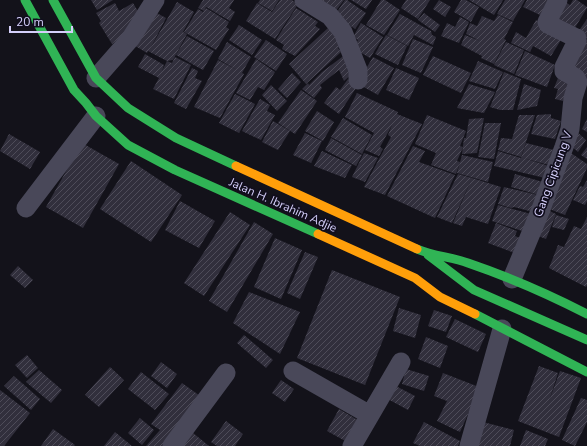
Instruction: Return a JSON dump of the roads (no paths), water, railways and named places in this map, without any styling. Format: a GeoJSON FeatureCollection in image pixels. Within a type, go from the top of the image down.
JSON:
{"type":"FeatureCollection","features":[{"type":"Feature","properties":{"kind":"main road","name":"Jalan H. Ibrahim Adjie"},"geometry":{"type":"LineString","coordinates":[[25,0],[74,90],[96,116],[128,145],[175,170],[418,278],[440,297],[587,372]]}},
{"type":"Feature","properties":{"kind":"main road","name":"Jalan H. Ibrahim Adjie"},"geometry":{"type":"LineString","coordinates":[[53,0],[96,78],[128,108],[176,138],[427,254],[462,260],[512,279],[587,314]]}},
{"type":"Feature","properties":{"kind":"main road"},"geometry":{"type":"LineString","coordinates":[[427,254],[474,290]]}},
{"type":"Feature","properties":{"kind":"main road"},"geometry":{"type":"LineString","coordinates":[[418,278],[436,282]]}},
{"type":"Feature","properties":{"kind":"main road"},"geometry":{"type":"LineString","coordinates":[[452,285],[474,290],[587,340]]}},
{"type":"Feature","properties":{"kind":"street"},"geometry":{"type":"LineString","coordinates":[[96,78],[131,38],[155,0]]}},
{"type":"Feature","properties":{"kind":"street"},"geometry":{"type":"LineString","coordinates":[[304,0],[330,16],[343,32],[358,70],[358,80]]}},
{"type":"Feature","properties":{"kind":"street","name":"Gang Cipicung V"},"geometry":{"type":"LineString","coordinates":[[512,279],[557,167],[570,129],[573,98],[577,87],[576,78],[564,71],[564,67],[577,41],[577,38],[548,24],[547,22],[558,0]]}},
{"type":"Feature","properties":{"kind":"street"},"geometry":{"type":"LineString","coordinates":[[571,111],[587,92]]}},
{"type":"Feature","properties":{"kind":"street"},"geometry":{"type":"LineString","coordinates":[[26,208],[96,116]]}},
{"type":"Feature","properties":{"kind":"street"},"geometry":{"type":"LineString","coordinates":[[469,446],[502,329]]}},
{"type":"Feature","properties":{"kind":"street"},"geometry":{"type":"LineString","coordinates":[[352,446],[401,362]]}},
{"type":"Feature","properties":{"kind":"street"},"geometry":{"type":"LineString","coordinates":[[293,371],[370,416]]}},
{"type":"Feature","properties":{"kind":"street"},"geometry":{"type":"LineString","coordinates":[[172,446],[226,373]]}}]}
